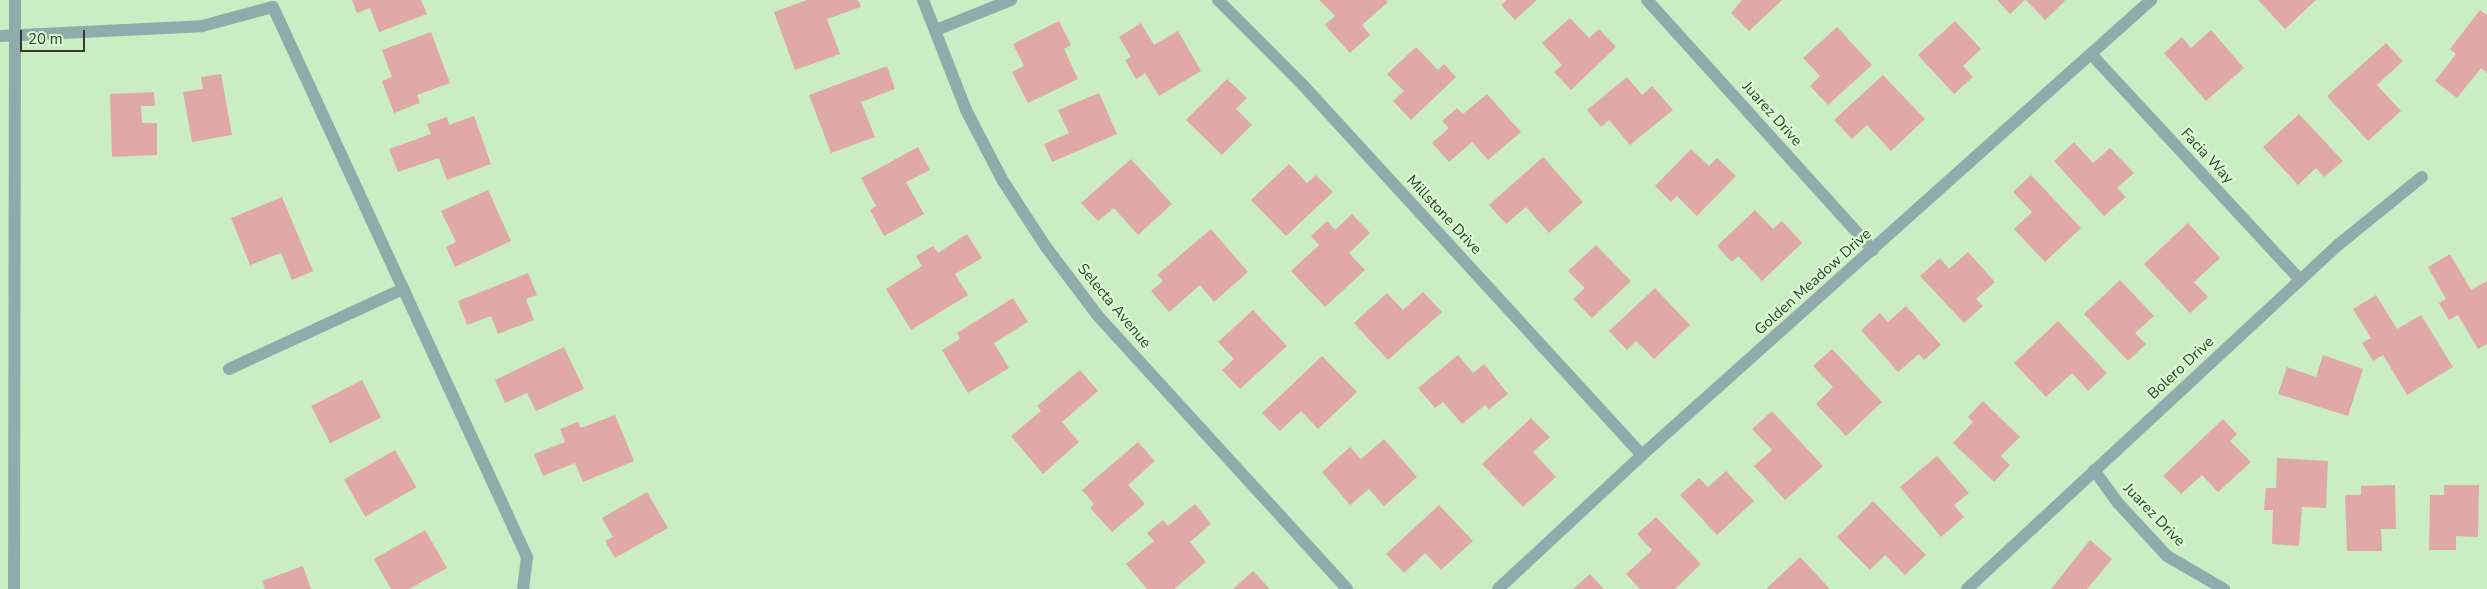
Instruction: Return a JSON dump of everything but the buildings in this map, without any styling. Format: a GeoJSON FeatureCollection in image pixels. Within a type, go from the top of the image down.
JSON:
{"type":"FeatureCollection","features":[{"type":"Feature","properties":{"kind":"street"},"geometry":{"type":"LineString","coordinates":[[14,589],[15,0]]}},
{"type":"Feature","properties":{"kind":"street","name":"Selecta Avenue"},"geometry":{"type":"LineString","coordinates":[[923,0],[966,110],[1003,181],[1046,248],[1098,316],[1347,589]]}},
{"type":"Feature","properties":{"kind":"street"},"geometry":{"type":"LineString","coordinates":[[936,30],[1011,0]]}},
{"type":"Feature","properties":{"kind":"street","name":"Millstone Drive"},"geometry":{"type":"LineString","coordinates":[[1218,0],[1302,84],[1642,455]]}},
{"type":"Feature","properties":{"kind":"street","name":"Juarez Drive"},"geometry":{"type":"LineString","coordinates":[[1646,0],[1873,250]]}},
{"type":"Feature","properties":{"kind":"street","name":"Golden Meadow Drive"},"geometry":{"type":"LineString","coordinates":[[1498,589],[1642,455],[2151,0]]}},
{"type":"Feature","properties":{"kind":"street"},"geometry":{"type":"LineString","coordinates":[[0,36],[202,26],[273,7],[527,557],[523,589]]}},
{"type":"Feature","properties":{"kind":"street","name":"Facia Way"},"geometry":{"type":"LineString","coordinates":[[2091,54],[2300,280]]}},
{"type":"Feature","properties":{"kind":"street","name":"Bolero Drive"},"geometry":{"type":"LineString","coordinates":[[1968,589],[2300,280],[2422,177]]}},
{"type":"Feature","properties":{"kind":"street"},"geometry":{"type":"LineString","coordinates":[[229,369],[403,289]]}},
{"type":"Feature","properties":{"kind":"street"},"geometry":{"type":"LineString","coordinates":[[0,383],[14,382]]}},
{"type":"Feature","properties":{"kind":"street","name":"Juarez Drive"},"geometry":{"type":"LineString","coordinates":[[2094,470],[2118,503],[2167,556],[2224,589]]}}]}
